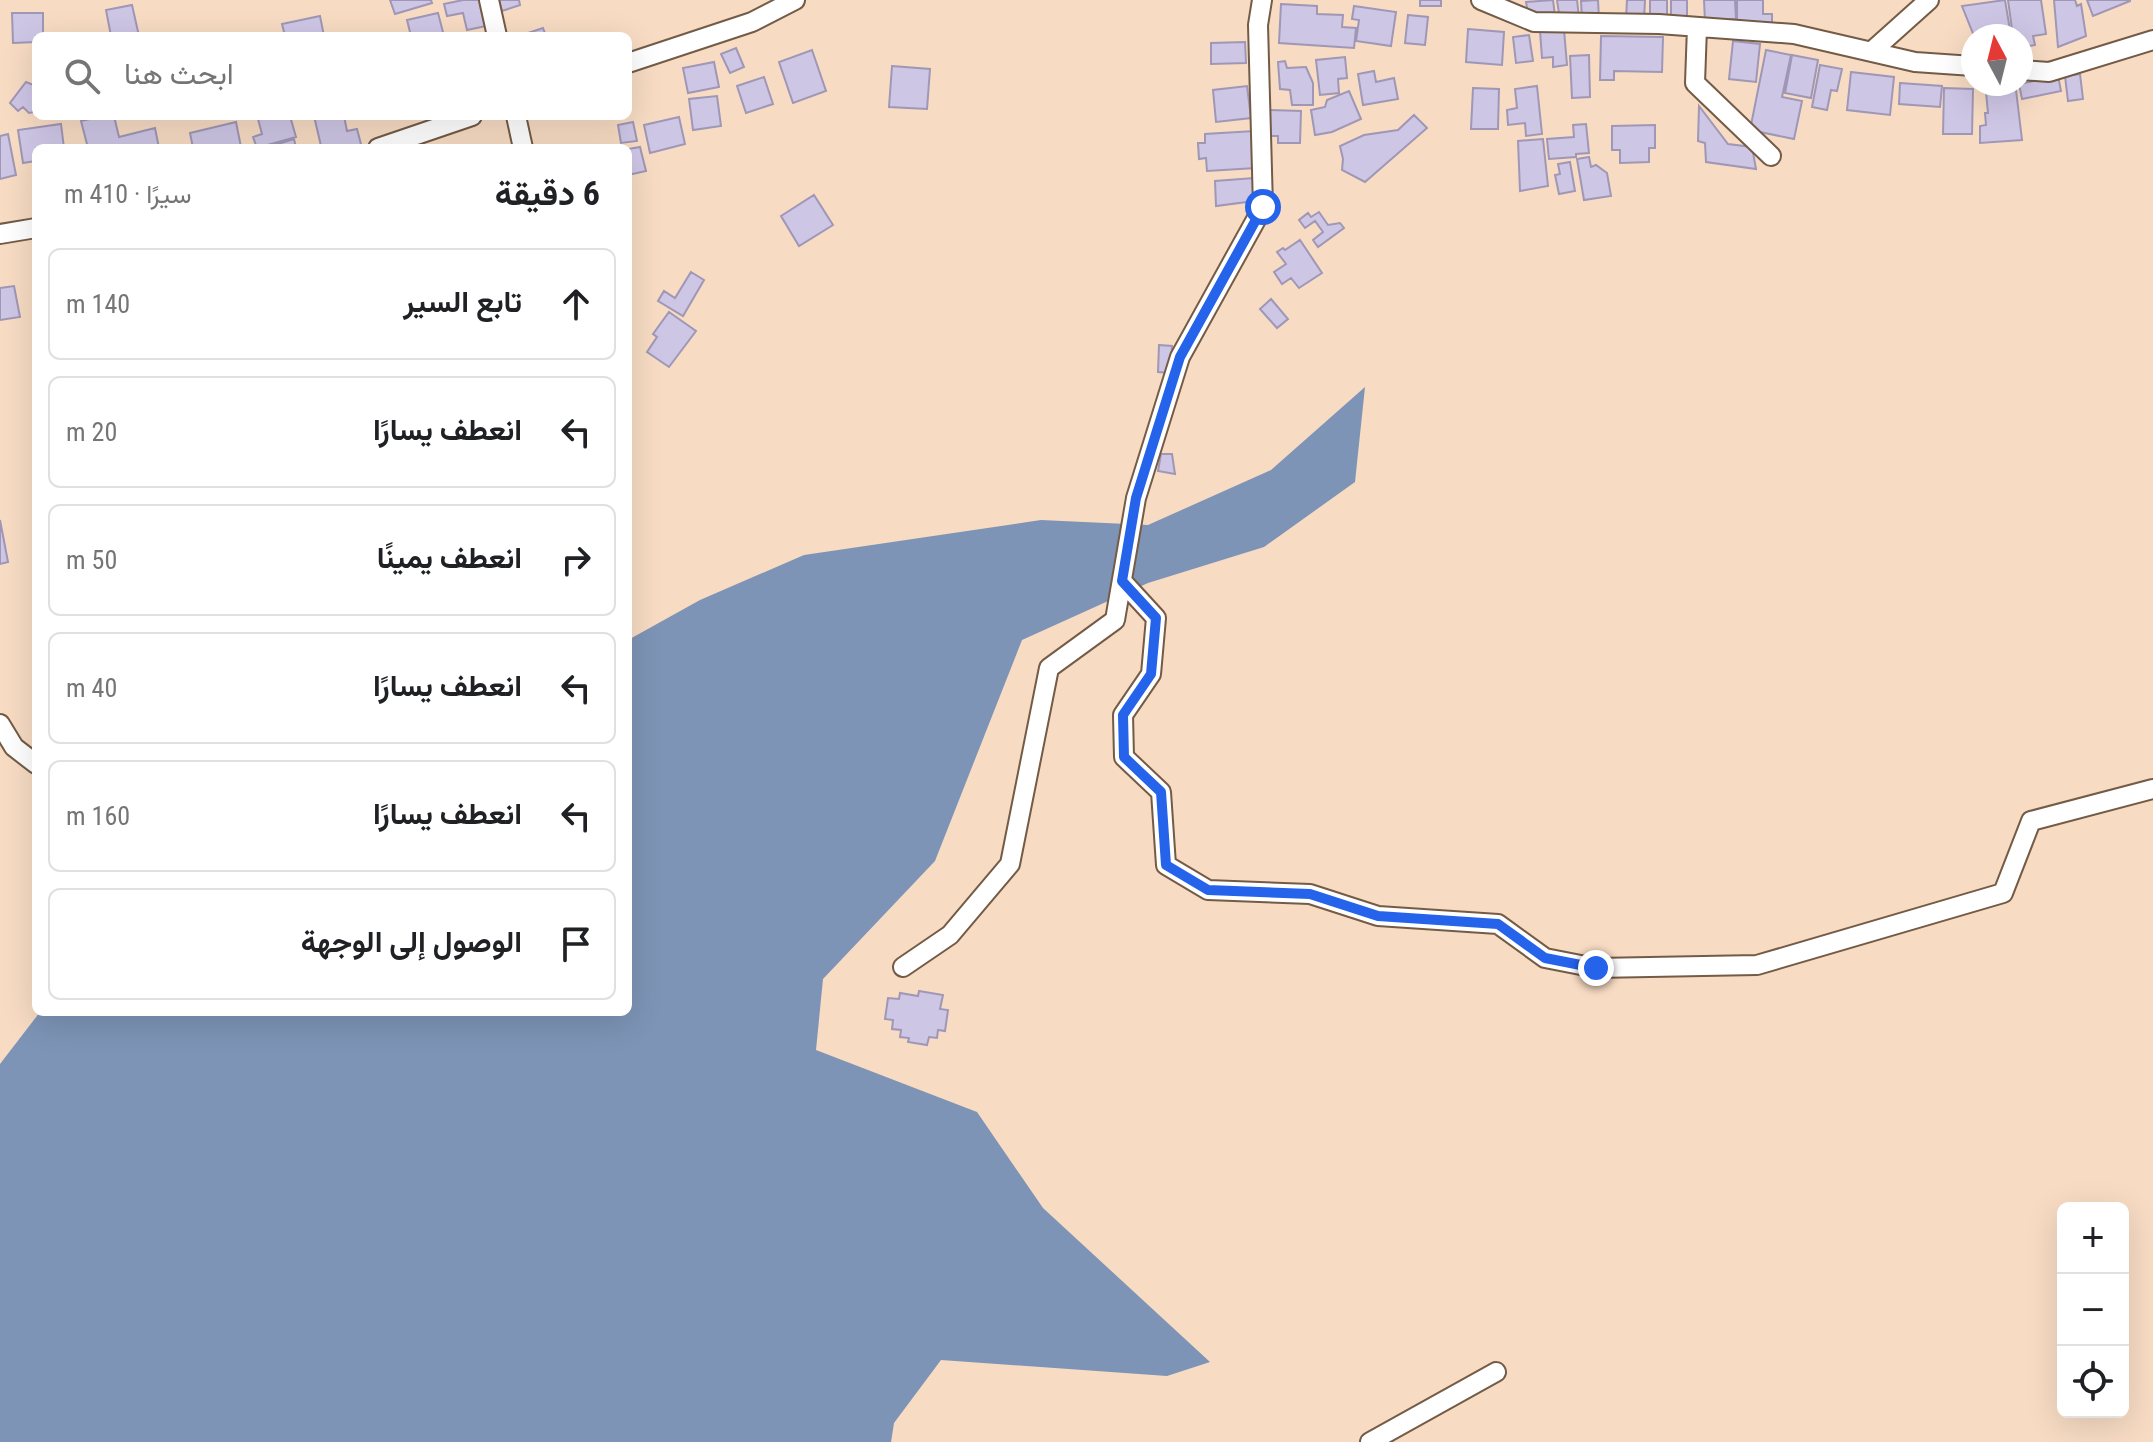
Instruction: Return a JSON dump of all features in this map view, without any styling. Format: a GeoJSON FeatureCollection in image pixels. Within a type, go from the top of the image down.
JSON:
{"type":"FeatureCollection","features":[{"type":"Feature","properties":{"kind":"street"},"geometry":{"type":"LineString","coordinates":[[489,0],[496,32]]}},
{"type":"Feature","properties":{"kind":"street"},"geometry":{"type":"LineString","coordinates":[[632,62],[752,22],[795,0]]}},
{"type":"Feature","properties":{"kind":"street"},"geometry":{"type":"LineString","coordinates":[[903,967],[950,935],[1010,864],[1049,668],[1115,620],[1136,498],[1180,357],[1263,207],[1258,25],[1262,0]]}},
{"type":"Feature","properties":{"kind":"street"},"geometry":{"type":"LineString","coordinates":[[1481,0],[1534,22],[1697,27],[1794,34],[1915,62],[1961,65]]}},
{"type":"Feature","properties":{"kind":"street"},"geometry":{"type":"LineString","coordinates":[[1871,52],[1929,0]]}},
{"type":"Feature","properties":{"kind":"street"},"geometry":{"type":"LineString","coordinates":[[1697,27],[1695,83],[1771,156]]}},
{"type":"Feature","properties":{"kind":"street"},"geometry":{"type":"LineString","coordinates":[[2033,71],[2049,72],[2153,40]]}},
{"type":"Feature","properties":{"kind":"street"},"geometry":{"type":"LineString","coordinates":[[390,144],[460,120]]}},
{"type":"Feature","properties":{"kind":"street"},"geometry":{"type":"LineString","coordinates":[[517,120],[522,144]]}},
{"type":"Feature","properties":{"kind":"street"},"geometry":{"type":"LineString","coordinates":[[0,234],[32,229]]}},
{"type":"Feature","properties":{"kind":"street"},"geometry":{"type":"LineString","coordinates":[[1122,581],[1156,618],[1151,674],[1123,715],[1124,757],[1161,792],[1166,865],[1208,890],[1310,894],[1378,916],[1498,924],[1545,958],[1596,968],[1757,965],[2003,893],[2031,821],[2153,789]]}},
{"type":"Feature","properties":{"kind":"street"},"geometry":{"type":"LineString","coordinates":[[0,724],[14,747],[32,761]]}},
{"type":"Feature","properties":{"kind":"street"},"geometry":{"type":"LineString","coordinates":[[1370,1442],[1496,1372]]}},
{"type":"Feature","properties":{"kind":"water"},"geometry":{"type":"Polygon","coordinates":[[[1365,387],[1355,482],[1264,547],[1148,583],[1022,640],[935,861],[823,979],[816,1050],[977,1112],[1043,1208],[1210,1362],[1167,1376],[941,1360],[894,1423],[891,1442],[0,1442],[0,1064],[37,1016],[632,1016],[632,638],[700,600],[804,555],[1041,520],[1148,525],[1271,470],[1365,387]]]}},
{"type":"Feature","properties":{"kind":"building"},"geometry":{"type":"Polygon","coordinates":[[[390,0],[431,0],[432,3],[395,14],[390,0]]]}},
{"type":"Feature","properties":{"kind":"building"},"geometry":{"type":"Polygon","coordinates":[[[486,0],[491,25],[467,30],[463,13],[447,16],[444,4],[486,0]]]}},
{"type":"Feature","properties":{"kind":"building"},"geometry":{"type":"Polygon","coordinates":[[[499,0],[519,0],[520,5],[502,11],[499,0]]]}},
{"type":"Feature","properties":{"kind":"building"},"geometry":{"type":"Polygon","coordinates":[[[1420,0],[1441,0],[1441,6],[1420,6],[1420,0]]]}},
{"type":"Feature","properties":{"kind":"building"},"geometry":{"type":"Polygon","coordinates":[[[1553,0],[1555,16],[1529,19],[1526,2],[1553,0]]]}},
{"type":"Feature","properties":{"kind":"building"},"geometry":{"type":"Polygon","coordinates":[[[1557,0],[1577,0],[1579,18],[1560,20],[1557,0]]]}},
{"type":"Feature","properties":{"kind":"building"},"geometry":{"type":"Polygon","coordinates":[[[1598,0],[1599,19],[1582,20],[1581,1],[1598,0]]]}},
{"type":"Feature","properties":{"kind":"building"},"geometry":{"type":"Polygon","coordinates":[[[1627,0],[1645,0],[1644,20],[1626,19],[1627,0]]]}},
{"type":"Feature","properties":{"kind":"building"},"geometry":{"type":"Polygon","coordinates":[[[1650,0],[1667,0],[1667,20],[1650,20],[1650,0]]]}},
{"type":"Feature","properties":{"kind":"building"},"geometry":{"type":"Polygon","coordinates":[[[1671,0],[1687,0],[1687,22],[1671,22],[1671,0]]]}},
{"type":"Feature","properties":{"kind":"building"},"geometry":{"type":"Polygon","coordinates":[[[1704,0],[1735,0],[1736,19],[1705,21],[1704,0]]]}},
{"type":"Feature","properties":{"kind":"building"},"geometry":{"type":"Polygon","coordinates":[[[1737,0],[1763,0],[1763,14],[1772,14],[1772,26],[1737,26],[1737,0]]]}},
{"type":"Feature","properties":{"kind":"building"},"geometry":{"type":"Polygon","coordinates":[[[2005,0],[2009,24],[1969,24],[1962,6],[2005,0]]]}},
{"type":"Feature","properties":{"kind":"building"},"geometry":{"type":"Polygon","coordinates":[[[2008,0],[2041,0],[2046,34],[2033,36],[2033,24],[2011,24],[2008,0]]]}},
{"type":"Feature","properties":{"kind":"building"},"geometry":{"type":"Polygon","coordinates":[[[2054,0],[2075,0],[2077,6],[2081,4],[2086,36],[2058,47],[2054,0]]]}},
{"type":"Feature","properties":{"kind":"building"},"geometry":{"type":"Polygon","coordinates":[[[2087,0],[2130,0],[2130,1],[2093,16],[2087,0]]]}},
{"type":"Feature","properties":{"kind":"building"},"geometry":{"type":"Polygon","coordinates":[[[1281,4],[1317,6],[1317,14],[1343,15],[1342,27],[1356,28],[1354,48],[1279,43],[1281,4]]]}},
{"type":"Feature","properties":{"kind":"building"},"geometry":{"type":"Polygon","coordinates":[[[132,5],[138,32],[110,32],[106,10],[132,5]]]}},
{"type":"Feature","properties":{"kind":"building"},"geometry":{"type":"Polygon","coordinates":[[[1354,6],[1396,12],[1391,46],[1356,41],[1359,20],[1352,19],[1354,6]]]}},
{"type":"Feature","properties":{"kind":"building"},"geometry":{"type":"Polygon","coordinates":[[[12,13],[43,13],[43,32],[32,32],[32,42],[13,43],[12,13]]]}},
{"type":"Feature","properties":{"kind":"building"},"geometry":{"type":"Polygon","coordinates":[[[438,13],[443,32],[410,32],[407,20],[438,13]]]}},
{"type":"Feature","properties":{"kind":"building"},"geometry":{"type":"Polygon","coordinates":[[[1408,15],[1428,17],[1425,45],[1405,43],[1408,15]]]}},
{"type":"Feature","properties":{"kind":"building"},"geometry":{"type":"Polygon","coordinates":[[[320,16],[323,32],[284,32],[282,24],[320,16]]]}},
{"type":"Feature","properties":{"kind":"building"},"geometry":{"type":"Polygon","coordinates":[[[1468,29],[1504,32],[1502,65],[1466,62],[1468,29]]]}},
{"type":"Feature","properties":{"kind":"building"},"geometry":{"type":"Polygon","coordinates":[[[1564,30],[1567,65],[1553,67],[1553,57],[1542,58],[1540,31],[1564,30]]]}},
{"type":"Feature","properties":{"kind":"building"},"geometry":{"type":"Polygon","coordinates":[[[1529,35],[1533,61],[1516,63],[1513,37],[1529,35]]]}},
{"type":"Feature","properties":{"kind":"building"},"geometry":{"type":"Polygon","coordinates":[[[1601,36],[1663,37],[1662,72],[1614,71],[1614,80],[1600,80],[1601,36]]]}},
{"type":"Feature","properties":{"kind":"building"},"geometry":{"type":"Polygon","coordinates":[[[1733,41],[1760,44],[1756,82],[1729,79],[1733,41]]]}},
{"type":"Feature","properties":{"kind":"building"},"geometry":{"type":"Polygon","coordinates":[[[1245,42],[1246,63],[1211,64],[1211,43],[1245,42]]]}},
{"type":"Feature","properties":{"kind":"building"},"geometry":{"type":"Polygon","coordinates":[[[736,48],[744,67],[730,73],[721,54],[736,48]]]}},
{"type":"Feature","properties":{"kind":"building"},"geometry":{"type":"Polygon","coordinates":[[[812,50],[826,91],[793,103],[779,62],[812,50]]]}},
{"type":"Feature","properties":{"kind":"building"},"geometry":{"type":"Polygon","coordinates":[[[1766,50],[1791,55],[1782,97],[1802,101],[1794,139],[1750,130],[1766,50]]]}},
{"type":"Feature","properties":{"kind":"building"},"geometry":{"type":"Polygon","coordinates":[[[1589,55],[1590,97],[1572,98],[1570,56],[1589,55]]]}},
{"type":"Feature","properties":{"kind":"building"},"geometry":{"type":"Polygon","coordinates":[[[1792,55],[1818,60],[1811,98],[1785,93],[1792,55]]]}},
{"type":"Feature","properties":{"kind":"building"},"geometry":{"type":"Polygon","coordinates":[[[1345,57],[1347,78],[1338,79],[1339,93],[1320,95],[1316,60],[1345,57]]]}},
{"type":"Feature","properties":{"kind":"building"},"geometry":{"type":"Polygon","coordinates":[[[1285,61],[1287,68],[1306,67],[1313,83],[1313,105],[1292,105],[1290,90],[1280,89],[1278,62],[1285,61]]]}},
{"type":"Feature","properties":{"kind":"building"},"geometry":{"type":"Polygon","coordinates":[[[714,62],[719,87],[688,93],[683,68],[714,62]]]}},
{"type":"Feature","properties":{"kind":"building"},"geometry":{"type":"Polygon","coordinates":[[[1820,65],[1842,69],[1837,91],[1831,90],[1827,110],[1812,107],[1820,65]]]}},
{"type":"Feature","properties":{"kind":"building"},"geometry":{"type":"Polygon","coordinates":[[[892,66],[930,69],[927,109],[889,107],[892,66]]]}},
{"type":"Feature","properties":{"kind":"building"},"geometry":{"type":"Polygon","coordinates":[[[1374,71],[1376,82],[1394,78],[1398,99],[1363,105],[1358,74],[1374,71]]]}},
{"type":"Feature","properties":{"kind":"building"},"geometry":{"type":"Polygon","coordinates":[[[1851,72],[1894,77],[1890,115],[1847,110],[1851,72]]]}},
{"type":"Feature","properties":{"kind":"building"},"geometry":{"type":"Polygon","coordinates":[[[2080,74],[2083,99],[2068,101],[2065,76],[2080,74]]]}},
{"type":"Feature","properties":{"kind":"building"},"geometry":{"type":"Polygon","coordinates":[[[2058,76],[2061,91],[2022,99],[2021,96],[2033,96],[2033,81],[2058,76]]]}},
{"type":"Feature","properties":{"kind":"building"},"geometry":{"type":"Polygon","coordinates":[[[764,77],[773,104],[746,113],[737,86],[764,77]]]}},
{"type":"Feature","properties":{"kind":"building"},"geometry":{"type":"Polygon","coordinates":[[[26,82],[32,84],[32,112],[23,107],[18,111],[10,103],[26,82]]]}},
{"type":"Feature","properties":{"kind":"building"},"geometry":{"type":"Polygon","coordinates":[[[1900,83],[1942,86],[1940,107],[1899,104],[1900,83]]]}},
{"type":"Feature","properties":{"kind":"building"},"geometry":{"type":"Polygon","coordinates":[[[1247,86],[1251,118],[1216,122],[1213,90],[1247,86]]]}},
{"type":"Feature","properties":{"kind":"building"},"geometry":{"type":"Polygon","coordinates":[[[1537,86],[1542,134],[1526,136],[1525,123],[1508,125],[1507,110],[1517,108],[1515,89],[1537,86]]]}},
{"type":"Feature","properties":{"kind":"building"},"geometry":{"type":"Polygon","coordinates":[[[1473,88],[1499,89],[1498,129],[1471,129],[1473,88]]]}},
{"type":"Feature","properties":{"kind":"building"},"geometry":{"type":"Polygon","coordinates":[[[1944,88],[1961,89],[1961,96],[1973,96],[1972,134],[1943,134],[1944,88]]]}},
{"type":"Feature","properties":{"kind":"building"},"geometry":{"type":"Polygon","coordinates":[[[1349,91],[1361,119],[1332,132],[1315,135],[1311,110],[1325,107],[1327,100],[1349,91]]]}},
{"type":"Feature","properties":{"kind":"building"},"geometry":{"type":"Polygon","coordinates":[[[717,96],[721,126],[693,130],[689,99],[717,96]]]}},
{"type":"Feature","properties":{"kind":"building"},"geometry":{"type":"Polygon","coordinates":[[[1986,96],[2017,96],[2022,140],[1980,143],[1980,126],[1986,125],[1985,113],[1988,113],[1986,96]]]}},
{"type":"Feature","properties":{"kind":"building"},"geometry":{"type":"Polygon","coordinates":[[[1699,106],[1728,144],[1752,147],[1756,169],[1706,162],[1705,143],[1698,141],[1699,106]]]}},
{"type":"Feature","properties":{"kind":"building"},"geometry":{"type":"Polygon","coordinates":[[[1267,110],[1301,111],[1300,143],[1278,143],[1278,136],[1267,136],[1267,110]]]}},
{"type":"Feature","properties":{"kind":"building"},"geometry":{"type":"Polygon","coordinates":[[[1414,115],[1427,128],[1365,182],[1342,170],[1340,146],[1364,135],[1398,130],[1414,115]]]}},
{"type":"Feature","properties":{"kind":"building"},"geometry":{"type":"Polygon","coordinates":[[[679,117],[685,144],[650,153],[644,125],[679,117]]]}},
{"type":"Feature","properties":{"kind":"building"},"geometry":{"type":"Polygon","coordinates":[[[115,120],[119,137],[155,128],[158,144],[87,144],[81,121],[115,120]]]}},
{"type":"Feature","properties":{"kind":"building"},"geometry":{"type":"Polygon","coordinates":[[[258,120],[291,120],[296,137],[271,144],[256,144],[253,137],[262,134],[258,120]]]}},
{"type":"Feature","properties":{"kind":"building"},"geometry":{"type":"Polygon","coordinates":[[[315,120],[345,120],[347,131],[357,129],[361,144],[321,144],[315,120]]]}},
{"type":"Feature","properties":{"kind":"building"},"geometry":{"type":"Polygon","coordinates":[[[236,122],[240,144],[192,144],[190,133],[236,122]]]}},
{"type":"Feature","properties":{"kind":"building"},"geometry":{"type":"Polygon","coordinates":[[[633,122],[637,141],[621,143],[618,125],[633,122]]]}},
{"type":"Feature","properties":{"kind":"building"},"geometry":{"type":"Polygon","coordinates":[[[61,124],[64,144],[32,144],[32,162],[23,163],[18,130],[61,124]]]}},
{"type":"Feature","properties":{"kind":"building"},"geometry":{"type":"Polygon","coordinates":[[[1586,124],[1589,153],[1549,159],[1547,139],[1574,137],[1573,125],[1586,124]]]}},
{"type":"Feature","properties":{"kind":"building"},"geometry":{"type":"Polygon","coordinates":[[[1655,125],[1655,148],[1649,148],[1649,162],[1620,163],[1620,150],[1612,150],[1612,126],[1655,125]]]}},
{"type":"Feature","properties":{"kind":"building"},"geometry":{"type":"Polygon","coordinates":[[[1254,131],[1256,168],[1207,171],[1206,158],[1199,159],[1198,143],[1205,143],[1205,134],[1254,131]]]}},
{"type":"Feature","properties":{"kind":"building"},"geometry":{"type":"Polygon","coordinates":[[[8,134],[16,175],[0,179],[0,136],[8,134]]]}},
{"type":"Feature","properties":{"kind":"building"},"geometry":{"type":"Polygon","coordinates":[[[294,139],[295,144],[278,144],[294,139]]]}},
{"type":"Feature","properties":{"kind":"building"},"geometry":{"type":"Polygon","coordinates":[[[1543,139],[1548,186],[1520,191],[1518,141],[1543,139]]]}},
{"type":"Feature","properties":{"kind":"building"},"geometry":{"type":"Polygon","coordinates":[[[640,147],[646,171],[632,174],[632,148],[640,147]]]}},
{"type":"Feature","properties":{"kind":"building"},"geometry":{"type":"Polygon","coordinates":[[[1589,157],[1591,167],[1596,165],[1607,173],[1611,196],[1584,200],[1577,159],[1589,157]]]}},
{"type":"Feature","properties":{"kind":"building"},"geometry":{"type":"Polygon","coordinates":[[[1570,162],[1575,191],[1559,194],[1555,175],[1560,174],[1558,164],[1570,162]]]}},
{"type":"Feature","properties":{"kind":"building"},"geometry":{"type":"Polygon","coordinates":[[[1254,178],[1254,201],[1216,206],[1215,181],[1254,178]]]}},
{"type":"Feature","properties":{"kind":"building"},"geometry":{"type":"Polygon","coordinates":[[[814,195],[833,225],[799,246],[781,216],[814,195]]]}},
{"type":"Feature","properties":{"kind":"building"},"geometry":{"type":"Polygon","coordinates":[[[1319,212],[1328,225],[1340,223],[1344,228],[1318,247],[1313,240],[1323,232],[1315,221],[1305,228],[1299,220],[1308,213],[1311,217],[1319,212]]]}},
{"type":"Feature","properties":{"kind":"building"},"geometry":{"type":"Polygon","coordinates":[[[1300,240],[1322,273],[1299,288],[1291,278],[1282,284],[1274,272],[1286,264],[1277,252],[1300,240]]]}},
{"type":"Feature","properties":{"kind":"building"},"geometry":{"type":"Polygon","coordinates":[[[691,272],[704,280],[683,316],[658,301],[664,291],[675,298],[691,272]]]}},
{"type":"Feature","properties":{"kind":"building"},"geometry":{"type":"Polygon","coordinates":[[[14,286],[20,317],[0,320],[0,288],[14,286]]]}},
{"type":"Feature","properties":{"kind":"building"},"geometry":{"type":"Polygon","coordinates":[[[1271,299],[1288,319],[1277,328],[1260,309],[1271,299]]]}},
{"type":"Feature","properties":{"kind":"building"},"geometry":{"type":"Polygon","coordinates":[[[669,312],[696,331],[669,367],[647,352],[657,337],[653,334],[669,312]]]}},
{"type":"Feature","properties":{"kind":"building"},"geometry":{"type":"Polygon","coordinates":[[[1159,345],[1172,346],[1170,373],[1158,372],[1159,345]]]}},
{"type":"Feature","properties":{"kind":"building"},"geometry":{"type":"Polygon","coordinates":[[[1161,454],[1172,454],[1175,474],[1158,471],[1161,454]]]}},
{"type":"Feature","properties":{"kind":"building"},"geometry":{"type":"Polygon","coordinates":[[[0,520],[8,562],[0,564],[0,520]]]}},
{"type":"Feature","properties":{"kind":"building"},"geometry":{"type":"Polygon","coordinates":[[[919,991],[943,995],[940,1009],[948,1010],[945,1031],[938,1030],[937,1038],[929,1037],[927,1045],[908,1042],[909,1038],[900,1037],[901,1030],[892,1029],[893,1020],[885,1019],[888,998],[899,999],[900,993],[918,996],[919,991]]]}},
{"type":"Feature","properties":{"kind":"route"},"geometry":{"type":"LineString","coordinates":[[1263,207],[1180,357],[1136,498],[1122,581],[1156,618],[1151,674],[1123,715],[1124,757],[1161,792],[1166,865],[1208,890],[1310,894],[1378,916],[1498,924],[1545,958],[1596,968]]}}]}
